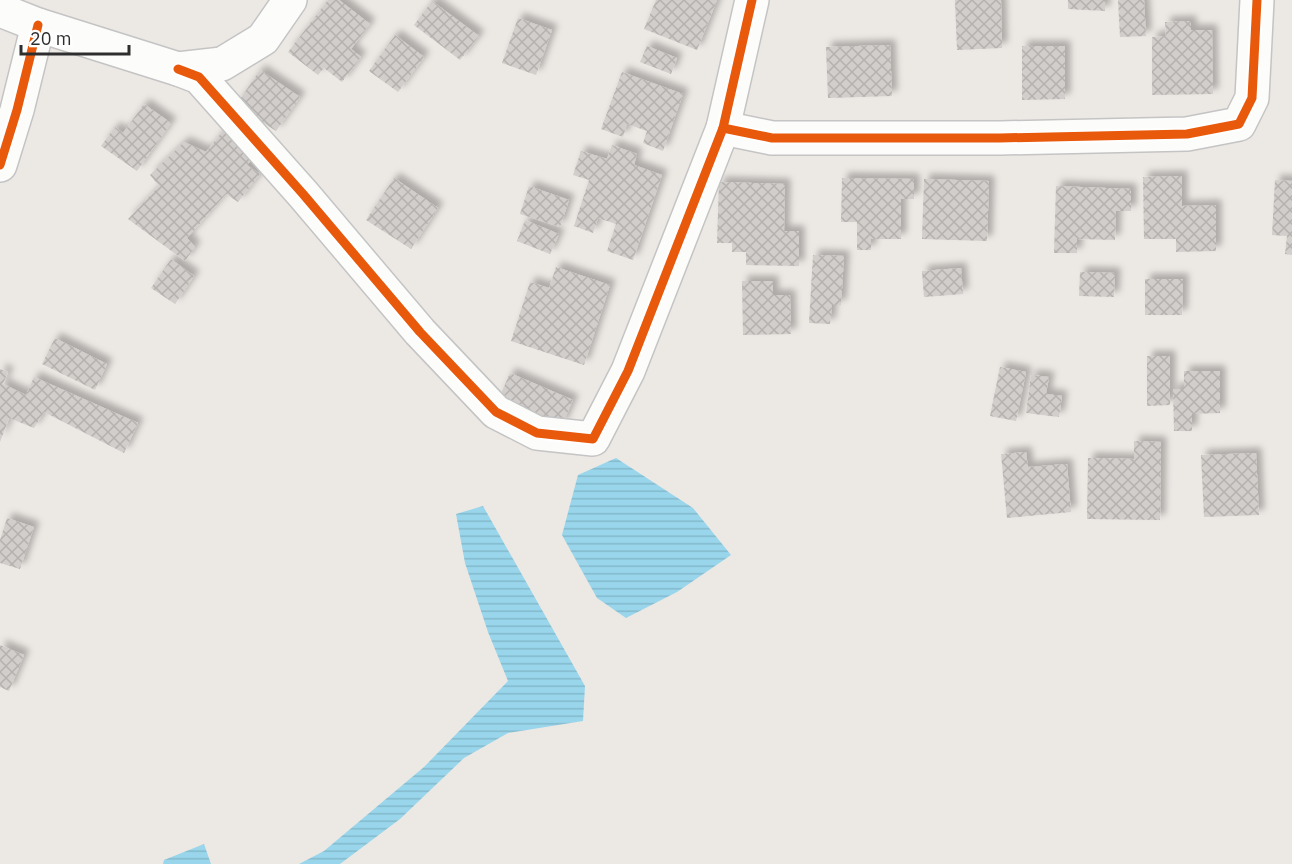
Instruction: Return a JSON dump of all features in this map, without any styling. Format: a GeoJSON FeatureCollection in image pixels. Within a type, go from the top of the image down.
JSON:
{"type":"FeatureCollection","features":[{"type":"Feature","properties":{"kind":"street"},"geometry":{"type":"LineString","coordinates":[[178,69],[222,64],[263,39],[290,0]]}},
{"type":"Feature","properties":{"kind":"street"},"geometry":{"type":"LineString","coordinates":[[0,10],[38,25],[199,77],[303,194],[420,332],[496,412],[537,433],[593,439],[628,371],[723,128],[752,0]]}},
{"type":"Feature","properties":{"kind":"street"},"geometry":{"type":"LineString","coordinates":[[723,128],[772,138],[1000,138],[1187,134],[1239,124],[1252,98],[1257,0]]}},
{"type":"Feature","properties":{"kind":"street"},"geometry":{"type":"LineString","coordinates":[[0,165],[17,110],[38,25]]}},
{"type":"Feature","properties":{"kind":"water"},"geometry":{"type":"Polygon","coordinates":[[[616,458],[693,508],[731,555],[677,592],[626,618],[597,598],[562,535],[578,475],[616,458]]]}},
{"type":"Feature","properties":{"kind":"water"},"geometry":{"type":"Polygon","coordinates":[[[483,506],[585,686],[583,721],[508,733],[464,758],[400,819],[340,864],[299,864],[324,851],[424,767],[508,681],[488,632],[465,563],[456,514],[483,506]]]}},
{"type":"Feature","properties":{"kind":"water"},"geometry":{"type":"Polygon","coordinates":[[[204,844],[211,864],[163,864],[164,860],[204,844]]]}},
{"type":"Feature","properties":{"kind":"building"},"geometry":{"type":"Polygon","coordinates":[[[328,0],[339,0],[370,24],[351,49],[361,57],[342,82],[324,68],[318,75],[288,52],[328,0]]]}},
{"type":"Feature","properties":{"kind":"building"},"geometry":{"type":"Polygon","coordinates":[[[656,0],[717,0],[697,50],[644,29],[656,0]]]}},
{"type":"Feature","properties":{"kind":"building"},"geometry":{"type":"Polygon","coordinates":[[[955,0],[1001,0],[1002,48],[957,50],[955,0]]]}},
{"type":"Feature","properties":{"kind":"building"},"geometry":{"type":"Polygon","coordinates":[[[1068,0],[1105,0],[1105,11],[1068,9],[1068,0]]]}},
{"type":"Feature","properties":{"kind":"building"},"geometry":{"type":"Polygon","coordinates":[[[1118,0],[1144,0],[1146,36],[1120,37],[1118,0]]]}},
{"type":"Feature","properties":{"kind":"building"},"geometry":{"type":"Polygon","coordinates":[[[432,1],[479,36],[460,60],[414,25],[432,1]]]}},
{"type":"Feature","properties":{"kind":"building"},"geometry":{"type":"Polygon","coordinates":[[[518,18],[552,30],[536,75],[502,63],[518,18]]]}},
{"type":"Feature","properties":{"kind":"building"},"geometry":{"type":"Polygon","coordinates":[[[1191,21],[1191,30],[1212,30],[1213,94],[1152,95],[1152,37],[1166,36],[1165,22],[1191,21]]]}},
{"type":"Feature","properties":{"kind":"building"},"geometry":{"type":"Polygon","coordinates":[[[395,35],[424,57],[398,92],[369,71],[395,35]]]}},
{"type":"Feature","properties":{"kind":"building"},"geometry":{"type":"Polygon","coordinates":[[[890,45],[892,96],[828,98],[826,47],[890,45]]]}},
{"type":"Feature","properties":{"kind":"building"},"geometry":{"type":"Polygon","coordinates":[[[647,46],[677,58],[671,74],[640,62],[647,46]]]}},
{"type":"Feature","properties":{"kind":"building"},"geometry":{"type":"Polygon","coordinates":[[[1022,46],[1065,46],[1065,99],[1022,100],[1022,46]]]}},
{"type":"Feature","properties":{"kind":"building"},"geometry":{"type":"Polygon","coordinates":[[[260,70],[300,97],[276,131],[236,105],[260,70]]]}},
{"type":"Feature","properties":{"kind":"building"},"geometry":{"type":"Polygon","coordinates":[[[622,72],[683,94],[663,151],[643,143],[647,131],[627,124],[623,137],[601,129],[622,72]]]}},
{"type":"Feature","properties":{"kind":"building"},"geometry":{"type":"Polygon","coordinates":[[[144,104],[171,123],[137,171],[101,146],[115,127],[123,133],[144,104]]]}},
{"type":"Feature","properties":{"kind":"building"},"geometry":{"type":"Polygon","coordinates":[[[226,127],[257,153],[247,165],[260,174],[238,202],[226,194],[187,238],[195,247],[185,261],[128,219],[159,186],[150,175],[184,142],[206,152],[226,127]]]}},
{"type":"Feature","properties":{"kind":"building"},"geometry":{"type":"Polygon","coordinates":[[[612,145],[637,154],[634,165],[662,175],[633,260],[607,251],[616,224],[598,218],[593,233],[574,226],[589,180],[573,175],[581,151],[607,159],[612,145]]]}},
{"type":"Feature","properties":{"kind":"building"},"geometry":{"type":"Polygon","coordinates":[[[1182,176],[1182,206],[1216,205],[1216,251],[1176,252],[1176,239],[1144,239],[1143,177],[1182,176]]]}},
{"type":"Feature","properties":{"kind":"building"},"geometry":{"type":"Polygon","coordinates":[[[394,178],[438,208],[411,249],[366,220],[394,178]]]}},
{"type":"Feature","properties":{"kind":"building"},"geometry":{"type":"Polygon","coordinates":[[[842,178],[914,179],[914,199],[901,199],[901,239],[871,239],[871,250],[857,250],[857,222],[841,222],[842,178]]]}},
{"type":"Feature","properties":{"kind":"building"},"geometry":{"type":"Polygon","coordinates":[[[924,179],[989,181],[987,241],[922,239],[924,179]]]}},
{"type":"Feature","properties":{"kind":"building"},"geometry":{"type":"Polygon","coordinates":[[[1275,180],[1292,181],[1292,255],[1285,254],[1287,236],[1272,235],[1275,180]]]}},
{"type":"Feature","properties":{"kind":"building"},"geometry":{"type":"Polygon","coordinates":[[[719,182],[785,184],[784,231],[799,231],[799,266],[746,265],[746,252],[732,252],[732,243],[717,243],[719,182]]]}},
{"type":"Feature","properties":{"kind":"building"},"geometry":{"type":"Polygon","coordinates":[[[529,186],[569,200],[560,227],[520,214],[529,186]]]}},
{"type":"Feature","properties":{"kind":"building"},"geometry":{"type":"Polygon","coordinates":[[[1056,186],[1131,189],[1131,211],[1116,211],[1115,240],[1077,239],[1077,253],[1054,253],[1056,186]]]}},
{"type":"Feature","properties":{"kind":"building"},"geometry":{"type":"Polygon","coordinates":[[[525,220],[559,234],[550,254],[517,241],[525,220]]]}},
{"type":"Feature","properties":{"kind":"building"},"geometry":{"type":"Polygon","coordinates":[[[813,255],[844,256],[841,305],[832,305],[830,324],[809,323],[813,255]]]}},
{"type":"Feature","properties":{"kind":"building"},"geometry":{"type":"Polygon","coordinates":[[[171,259],[194,276],[175,304],[151,288],[171,259]]]}},
{"type":"Feature","properties":{"kind":"building"},"geometry":{"type":"Polygon","coordinates":[[[556,267],[610,285],[584,365],[511,341],[530,282],[549,288],[556,267]]]}},
{"type":"Feature","properties":{"kind":"building"},"geometry":{"type":"Polygon","coordinates":[[[961,268],[963,294],[924,297],[922,271],[961,268]]]}},
{"type":"Feature","properties":{"kind":"building"},"geometry":{"type":"Polygon","coordinates":[[[1080,272],[1115,273],[1114,297],[1079,296],[1080,272]]]}},
{"type":"Feature","properties":{"kind":"building"},"geometry":{"type":"Polygon","coordinates":[[[1145,279],[1183,279],[1182,315],[1145,315],[1145,279]]]}},
{"type":"Feature","properties":{"kind":"building"},"geometry":{"type":"Polygon","coordinates":[[[742,281],[773,281],[773,295],[790,295],[791,334],[743,335],[742,281]]]}},
{"type":"Feature","properties":{"kind":"building"},"geometry":{"type":"Polygon","coordinates":[[[55,338],[107,364],[95,390],[42,364],[55,338]]]}},
{"type":"Feature","properties":{"kind":"building"},"geometry":{"type":"Polygon","coordinates":[[[1147,356],[1170,356],[1170,405],[1147,406],[1147,356]]]}},
{"type":"Feature","properties":{"kind":"building"},"geometry":{"type":"Polygon","coordinates":[[[1000,367],[1026,372],[1016,421],[990,416],[1000,367]]]}},
{"type":"Feature","properties":{"kind":"building"},"geometry":{"type":"Polygon","coordinates":[[[0,369],[8,372],[3,384],[26,395],[34,377],[138,423],[124,453],[44,412],[34,428],[9,418],[0,442],[0,369]]]}},
{"type":"Feature","properties":{"kind":"building"},"geometry":{"type":"Polygon","coordinates":[[[1184,371],[1220,371],[1220,413],[1192,414],[1192,431],[1174,431],[1173,389],[1184,389],[1184,371]]]}},
{"type":"Feature","properties":{"kind":"building"},"geometry":{"type":"Polygon","coordinates":[[[510,373],[573,400],[562,425],[499,398],[510,373]]]}},
{"type":"Feature","properties":{"kind":"building"},"geometry":{"type":"Polygon","coordinates":[[[1031,375],[1049,377],[1046,394],[1062,396],[1059,417],[1026,413],[1031,375]]]}},
{"type":"Feature","properties":{"kind":"building"},"geometry":{"type":"Polygon","coordinates":[[[1134,441],[1161,442],[1160,520],[1087,519],[1088,458],[1134,459],[1134,441]]]}},
{"type":"Feature","properties":{"kind":"building"},"geometry":{"type":"Polygon","coordinates":[[[1026,452],[1028,467],[1067,464],[1071,512],[1007,518],[1001,454],[1026,452]]]}},
{"type":"Feature","properties":{"kind":"building"},"geometry":{"type":"Polygon","coordinates":[[[1256,453],[1259,515],[1204,517],[1201,455],[1256,453]]]}},
{"type":"Feature","properties":{"kind":"building"},"geometry":{"type":"Polygon","coordinates":[[[7,518],[34,527],[20,569],[0,563],[0,540],[7,518]]]}},
{"type":"Feature","properties":{"kind":"building"},"geometry":{"type":"Polygon","coordinates":[[[0,645],[24,655],[9,691],[0,687],[0,645]]]}},
{"type":"Feature","properties":{"kind":"cycle path"},"geometry":{"type":"LineString","coordinates":[[178,69],[199,77],[303,194],[420,332],[496,412],[537,433],[593,439],[628,371],[723,128],[752,0]]}},
{"type":"Feature","properties":{"kind":"cycle path"},"geometry":{"type":"LineString","coordinates":[[723,128],[772,138],[1000,138],[1187,134],[1239,124],[1252,98],[1257,0]]}},
{"type":"Feature","properties":{"kind":"cycle path"},"geometry":{"type":"LineString","coordinates":[[0,165],[17,110],[38,25]]}}]}
